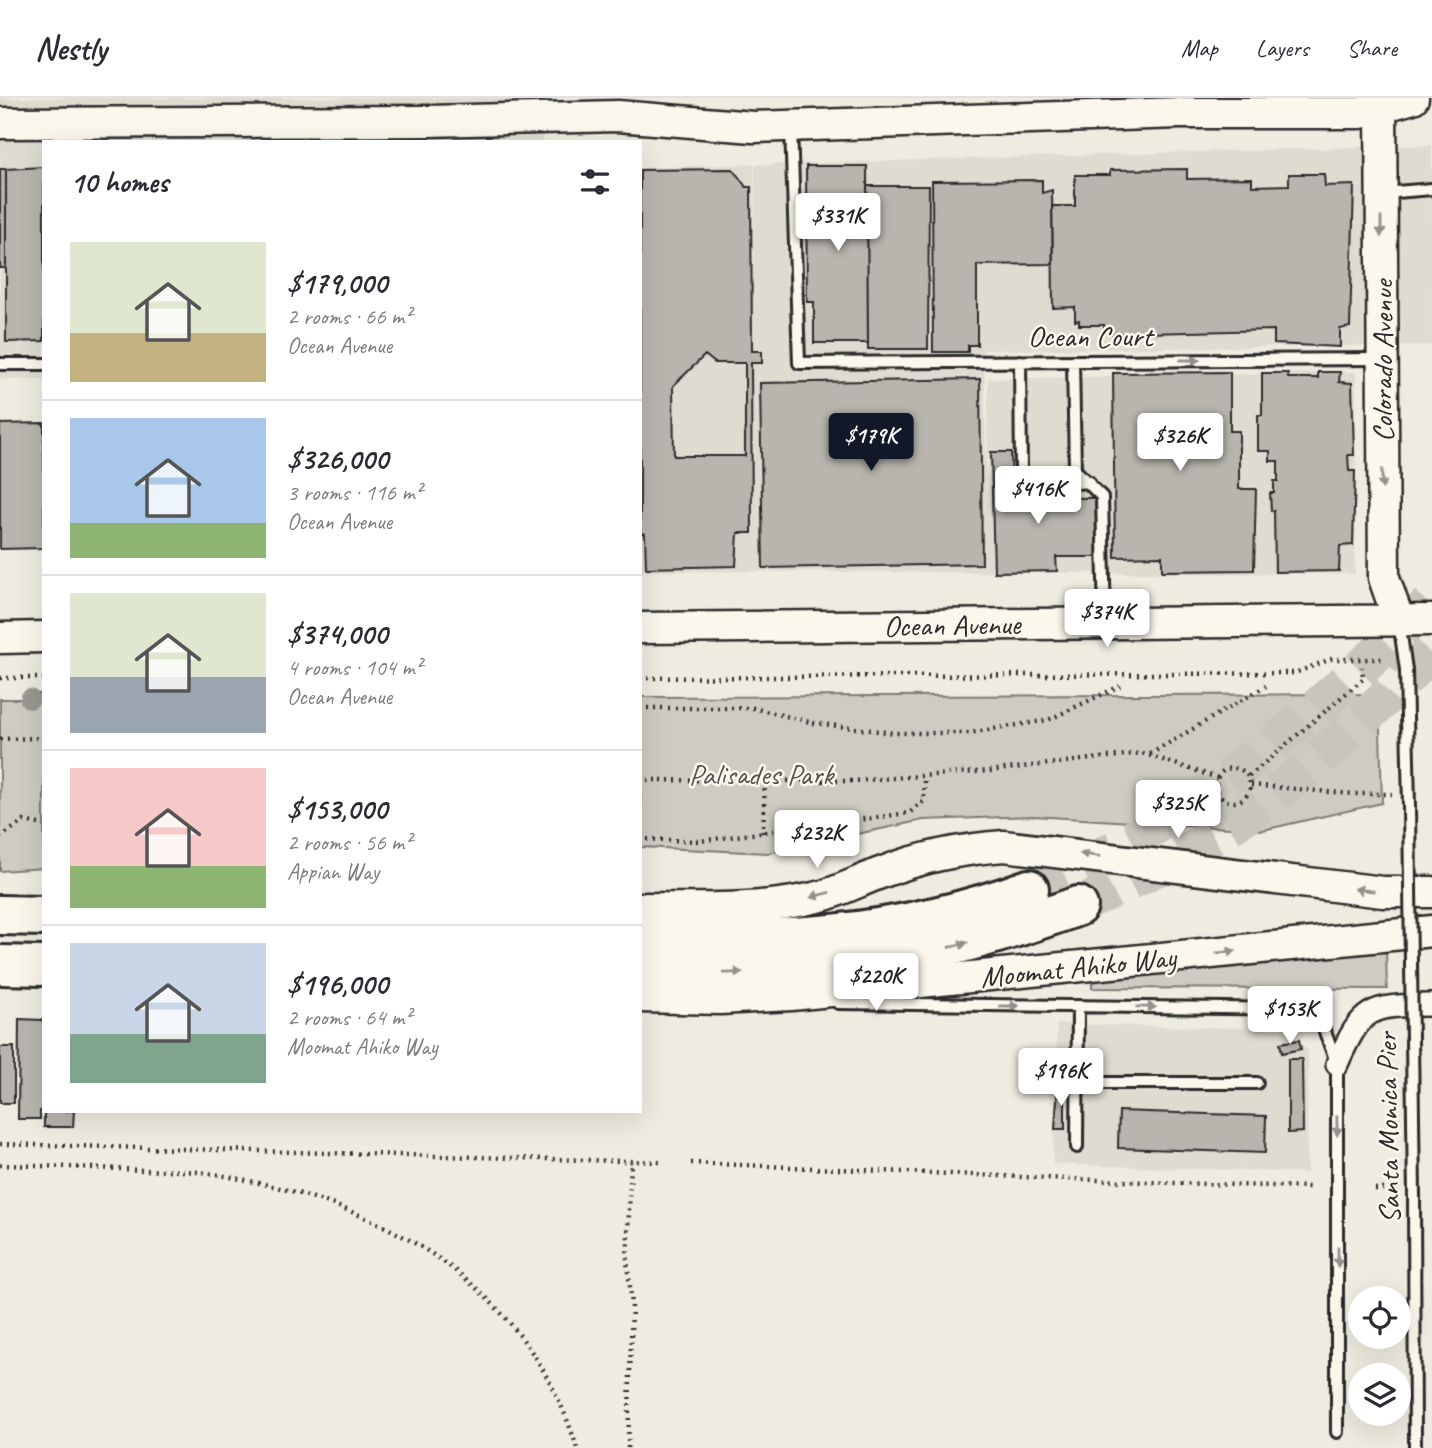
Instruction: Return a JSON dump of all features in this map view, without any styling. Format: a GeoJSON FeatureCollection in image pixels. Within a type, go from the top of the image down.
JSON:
{"type":"FeatureCollection","features":[{"type":"Feature","properties":{"kind":"highway"},"geometry":{"type":"LineString","coordinates":[[642,938],[736,942],[851,934],[928,919],[1029,889]]}},
{"type":"Feature","properties":{"kind":"highway"},"geometry":{"type":"LineString","coordinates":[[642,975],[761,972],[875,961],[952,947],[1078,906]]}},
{"type":"Feature","properties":{"kind":"highway"},"geometry":{"type":"LineString","coordinates":[[0,915],[42,916]]}},
{"type":"Feature","properties":{"kind":"highway"},"geometry":{"type":"LineString","coordinates":[[0,965],[42,966]]}},
{"type":"Feature","properties":{"kind":"street"},"geometry":{"type":"LineString","coordinates":[[0,123],[415,121],[618,116],[753,127],[791,123],[1180,106],[1360,113],[1381,104],[1413,98]]}},
{"type":"Feature","properties":{"kind":"street","name":"Colorado Avenue"},"geometry":{"type":"LineString","coordinates":[[1381,104],[1384,578],[1399,621]]}},
{"type":"Feature","properties":{"kind":"street","name":"Ocean Avenue"},"geometry":{"type":"LineString","coordinates":[[642,628],[1432,620]]}},
{"type":"Feature","properties":{"kind":"street"},"geometry":{"type":"LineString","coordinates":[[0,638],[42,637]]}},
{"type":"Feature","properties":{"kind":"street"},"geometry":{"type":"LineString","coordinates":[[642,908],[747,907],[783,903],[818,897],[920,860],[974,848],[1004,846],[1373,891],[1432,892]]}},
{"type":"Feature","properties":{"kind":"street","name":"Moomat Ahiko Way"},"geometry":{"type":"LineString","coordinates":[[642,997],[720,999],[867,989],[1432,930]]}},
{"type":"Feature","properties":{"kind":"street"},"geometry":{"type":"LineString","coordinates":[[1337,1064],[1351,1032],[1373,1010],[1387,1006],[1432,1005]]}},
{"type":"Feature","properties":{"kind":"lane","name":"Ocean Court"},"geometry":{"type":"LineString","coordinates":[[791,123],[799,363],[1381,359]]}},
{"type":"Feature","properties":{"kind":"lane"},"geometry":{"type":"LineString","coordinates":[[1381,193],[1432,189]]}},
{"type":"Feature","properties":{"kind":"lane"},"geometry":{"type":"LineString","coordinates":[[1020,361],[1021,472],[1026,480],[1039,486],[1089,482]]}},
{"type":"Feature","properties":{"kind":"lane"},"geometry":{"type":"LineString","coordinates":[[1073,361],[1075,470],[1102,497],[1105,624]]}},
{"type":"Feature","properties":{"kind":"lane"},"geometry":{"type":"LineString","coordinates":[[0,364],[42,364]]}},
{"type":"Feature","properties":{"kind":"lane","name":"Santa Monica Pier"},"geometry":{"type":"LineString","coordinates":[[1399,621],[1404,658],[1409,807],[1415,1448]]}},
{"type":"Feature","properties":{"kind":"lane"},"geometry":{"type":"LineString","coordinates":[[720,999],[1298,1009],[1322,1024],[1337,1064],[1337,1432]]}},
{"type":"Feature","properties":{"kind":"lane"},"geometry":{"type":"LineString","coordinates":[[1077,1147],[1078,1006]]}},
{"type":"Feature","properties":{"kind":"lane"},"geometry":{"type":"LineString","coordinates":[[1077,1083],[1257,1083]]}},
{"type":"Feature","properties":{"kind":"path"},"geometry":{"type":"LineString","coordinates":[[642,678],[1295,673],[1331,659],[1404,658]]}},
{"type":"Feature","properties":{"kind":"path"},"geometry":{"type":"LineString","coordinates":[[1249,776],[1363,679],[1362,667]]}},
{"type":"Feature","properties":{"kind":"path"},"geometry":{"type":"LineString","coordinates":[[0,678],[42,678]]}},
{"type":"Feature","properties":{"kind":"path"},"geometry":{"type":"LineString","coordinates":[[1149,754],[1266,686]]}},
{"type":"Feature","properties":{"kind":"path"},"geometry":{"type":"LineString","coordinates":[[642,708],[753,708],[814,723],[894,733],[969,733],[1048,720],[1120,687]]}},
{"type":"Feature","properties":{"kind":"path"},"geometry":{"type":"LineString","coordinates":[[31,693],[42,696]]}},
{"type":"Feature","properties":{"kind":"path"},"geometry":{"type":"LineString","coordinates":[[0,739],[42,738]]}},
{"type":"Feature","properties":{"kind":"path"},"geometry":{"type":"LineString","coordinates":[[642,779],[765,783],[924,776],[1121,754],[1149,754],[1218,778]]}},
{"type":"Feature","properties":{"kind":"path"},"geometry":{"type":"LineString","coordinates":[[1235,768],[1249,776],[1251,785],[1243,800],[1227,801],[1216,789],[1218,778],[1225,770],[1235,768]]}},
{"type":"Feature","properties":{"kind":"path"},"geometry":{"type":"LineString","coordinates":[[642,839],[699,841],[909,813],[924,801],[924,776]]}},
{"type":"Feature","properties":{"kind":"path"},"geometry":{"type":"LineString","coordinates":[[763,833],[765,783]]}},
{"type":"Feature","properties":{"kind":"path"},"geometry":{"type":"LineString","coordinates":[[1251,785],[1392,795]]}},
{"type":"Feature","properties":{"kind":"path"},"geometry":{"type":"LineString","coordinates":[[0,837],[20,822],[31,821],[42,824]]}},
{"type":"Feature","properties":{"kind":"path"},"geometry":{"type":"LineString","coordinates":[[0,1144],[660,1162]]}},
{"type":"Feature","properties":{"kind":"path"},"geometry":{"type":"LineString","coordinates":[[628,1448],[632,1305],[627,1261],[631,1161]]}},
{"type":"Feature","properties":{"kind":"path"},"geometry":{"type":"LineString","coordinates":[[691,1163],[968,1174],[1066,1181],[1311,1187]]}},
{"type":"Feature","properties":{"kind":"path"},"geometry":{"type":"LineString","coordinates":[[0,1165],[205,1173],[320,1198],[406,1235],[470,1283],[501,1314],[530,1350],[553,1390],[577,1448]]}},
{"type":"Feature","properties":{"kind":"shaded area"},"geometry":{"type":"Polygon","coordinates":[[[0,98],[543,98],[543,140],[42,140],[42,379],[0,379],[0,98]]]}},
{"type":"Feature","properties":{"kind":"shaded area"},"geometry":{"type":"Polygon","coordinates":[[[1432,145],[1432,345],[984,350],[987,507],[988,379],[1356,372],[1355,574],[642,571],[642,168],[754,164],[753,326],[755,165],[1432,145]]]}},
{"type":"Feature","properties":{"kind":"shaded area"},"geometry":{"type":"Polygon","coordinates":[[[1057,1024],[1283,1029],[1308,1050],[1307,1173],[1053,1164],[1057,1024]]]}},
{"type":"Feature","properties":{"kind":"green space","name":"Palisades Park"},"geometry":{"type":"Polygon","coordinates":[[[1379,694],[1382,803],[1263,830],[1033,816],[923,820],[768,853],[642,847],[642,697],[1379,694]]]}},
{"type":"Feature","properties":{"kind":"green space"},"geometry":{"type":"Polygon","coordinates":[[[0,699],[42,699],[42,868],[0,871],[0,699]]]}},
{"type":"Feature","properties":{"kind":"green space"},"geometry":{"type":"Polygon","coordinates":[[[1386,951],[1387,989],[1092,988],[1092,977],[1386,951]]]}},
{"type":"Feature","properties":{"kind":"building"},"geometry":{"type":"Polygon","coordinates":[[[806,166],[867,166],[868,343],[814,343],[814,302],[807,302],[806,166]]]}},
{"type":"Feature","properties":{"kind":"building"},"geometry":{"type":"Polygon","coordinates":[[[42,167],[42,341],[6,342],[6,169],[42,167]]]}},
{"type":"Feature","properties":{"kind":"building"},"geometry":{"type":"Polygon","coordinates":[[[0,169],[6,169],[6,268],[0,268],[0,169]]]}},
{"type":"Feature","properties":{"kind":"building"},"geometry":{"type":"Polygon","coordinates":[[[733,169],[746,187],[751,187],[752,351],[762,351],[762,363],[751,363],[752,533],[738,533],[736,566],[646,568],[645,534],[642,533],[642,170],[733,169]],[[705,355],[673,386],[674,456],[745,456],[745,363],[715,363],[705,355]]]}},
{"type":"Feature","properties":{"kind":"building"},"geometry":{"type":"Polygon","coordinates":[[[1187,169],[1187,179],[1252,178],[1252,186],[1289,185],[1289,174],[1324,174],[1325,186],[1354,185],[1350,327],[1340,329],[1340,347],[1274,344],[1274,330],[1104,334],[1104,325],[1079,325],[1079,320],[1075,321],[1075,307],[1053,308],[1052,206],[1075,206],[1075,175],[1110,175],[1110,170],[1187,169]]]}},
{"type":"Feature","properties":{"kind":"building"},"geometry":{"type":"Polygon","coordinates":[[[1042,180],[1042,193],[1052,190],[1053,264],[977,265],[977,345],[968,345],[968,352],[933,352],[932,181],[1042,180]]]}},
{"type":"Feature","properties":{"kind":"building"},"geometry":{"type":"Polygon","coordinates":[[[867,186],[929,186],[928,349],[868,349],[867,186]]]}},
{"type":"Feature","properties":{"kind":"building"},"geometry":{"type":"Polygon","coordinates":[[[1230,372],[1230,431],[1239,431],[1239,489],[1256,489],[1254,570],[1162,571],[1162,556],[1115,557],[1113,373],[1230,372]]]}},
{"type":"Feature","properties":{"kind":"building"},"geometry":{"type":"Polygon","coordinates":[[[1318,372],[1340,372],[1339,382],[1352,383],[1354,455],[1348,455],[1349,471],[1355,471],[1353,545],[1340,546],[1339,571],[1275,572],[1274,511],[1271,511],[1270,493],[1274,493],[1274,481],[1278,481],[1278,461],[1270,461],[1270,451],[1258,451],[1258,415],[1262,415],[1262,373],[1288,373],[1288,378],[1318,378],[1318,372]]]}},
{"type":"Feature","properties":{"kind":"building"},"geometry":{"type":"Polygon","coordinates":[[[980,379],[982,564],[763,568],[760,383],[980,379]]]}},
{"type":"Feature","properties":{"kind":"building"},"geometry":{"type":"Polygon","coordinates":[[[42,423],[42,548],[0,549],[0,424],[42,423]]]}},
{"type":"Feature","properties":{"kind":"building"},"geometry":{"type":"Polygon","coordinates":[[[991,452],[1011,452],[1012,490],[1006,490],[1006,497],[1095,498],[1098,557],[1056,557],[1057,571],[994,572],[991,452]]]}},
{"type":"Feature","properties":{"kind":"building"},"geometry":{"type":"Polygon","coordinates":[[[19,1019],[42,1020],[42,1111],[40,1119],[18,1119],[19,1019]]]}},
{"type":"Feature","properties":{"kind":"building"},"geometry":{"type":"Polygon","coordinates":[[[1299,1040],[1301,1049],[1282,1053],[1280,1043],[1299,1040]]]}},
{"type":"Feature","properties":{"kind":"building"},"geometry":{"type":"Polygon","coordinates":[[[0,1047],[14,1047],[14,1103],[0,1103],[0,1047]]]}},
{"type":"Feature","properties":{"kind":"building"},"geometry":{"type":"Polygon","coordinates":[[[1288,1059],[1302,1059],[1303,1132],[1288,1133],[1288,1059]]]}},
{"type":"Feature","properties":{"kind":"building"},"geometry":{"type":"Polygon","coordinates":[[[1065,1084],[1065,1129],[1055,1129],[1058,1085],[1065,1084]]]}},
{"type":"Feature","properties":{"kind":"building"},"geometry":{"type":"Polygon","coordinates":[[[1119,1111],[1266,1116],[1265,1153],[1118,1148],[1119,1111]]]}},
{"type":"Feature","properties":{"kind":"building"},"geometry":{"type":"Polygon","coordinates":[[[44,1113],[74,1113],[73,1127],[44,1127],[44,1113]]]}},
{"type":"Feature","properties":{"kind":"tunnel"},"geometry":{"type":"LineString","coordinates":[[1029,889],[1086,864],[1194,801],[1294,727],[1432,601]]}},
{"type":"Feature","properties":{"kind":"tunnel"},"geometry":{"type":"LineString","coordinates":[[1078,906],[1183,854],[1269,799],[1341,738],[1432,651]]}}]}
